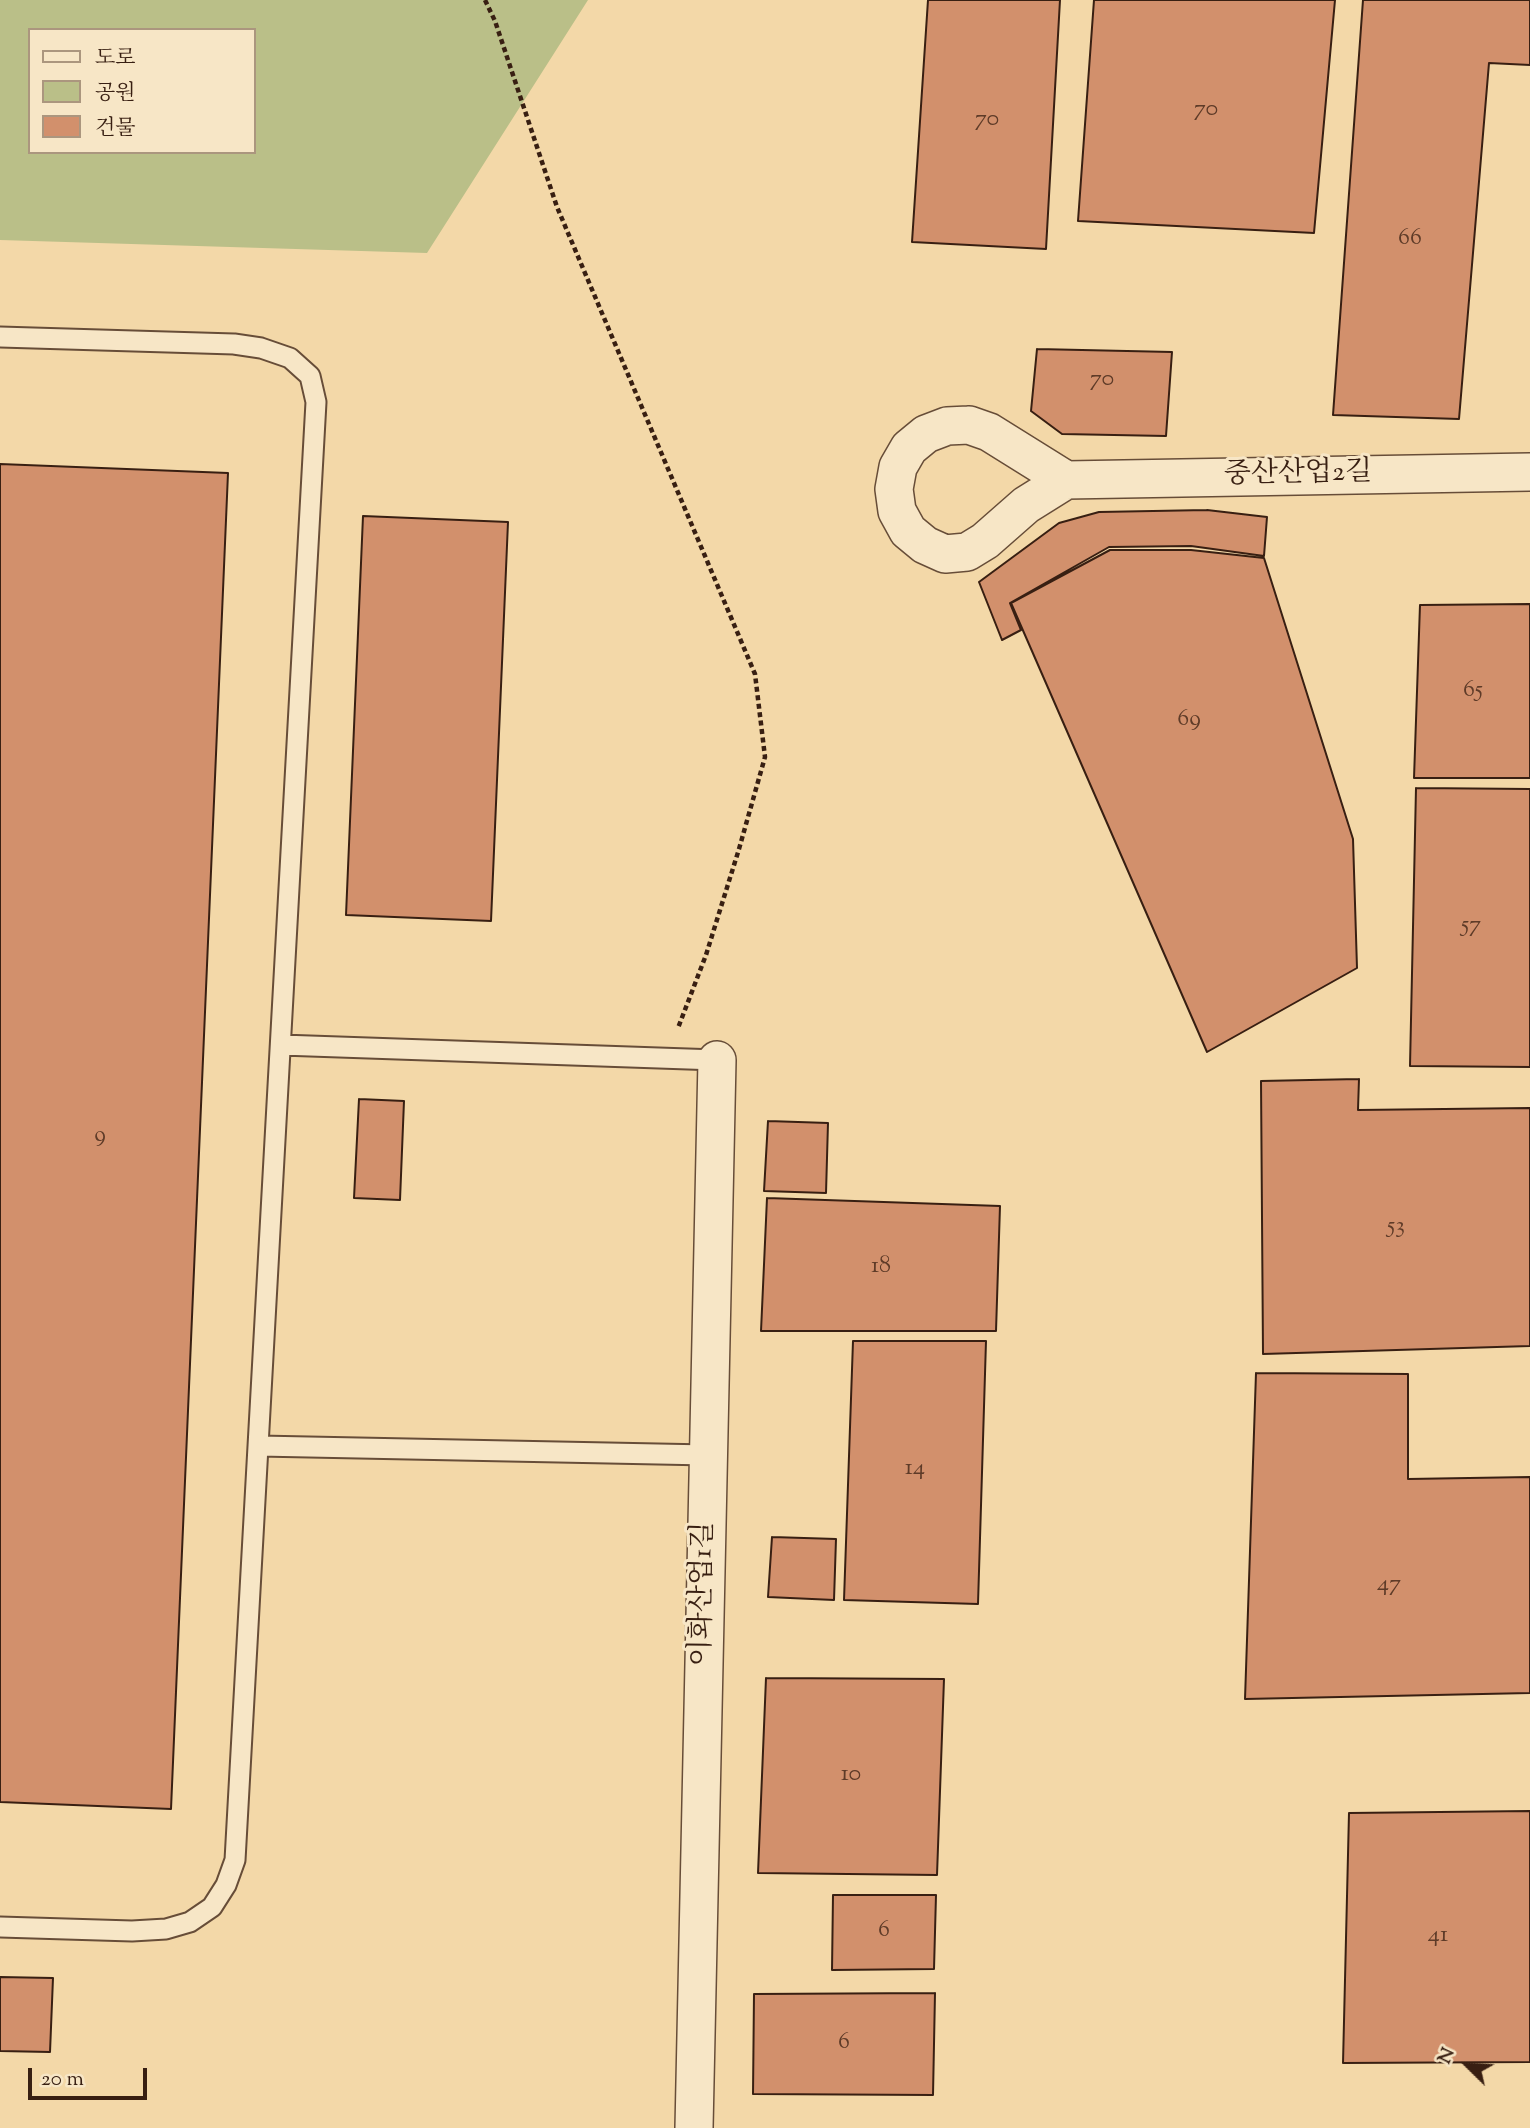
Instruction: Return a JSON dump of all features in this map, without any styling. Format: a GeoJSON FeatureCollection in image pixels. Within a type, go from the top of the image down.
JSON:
{"type":"FeatureCollection","features":[{"type":"Feature","properties":{"kind":"street","name":"중산산업2길"},"geometry":{"type":"LineString","coordinates":[[1066,480],[1530,472]]}},
{"type":"Feature","properties":{"kind":"street","name":"이화산업1길"},"geometry":{"type":"LineString","coordinates":[[694,2128],[717,1060]]}},
{"type":"Feature","properties":{"kind":"lane"},"geometry":{"type":"LineString","coordinates":[[0,337],[234,344],[261,348],[290,358],[310,376],[316,402],[235,1860],[226,1885],[212,1907],[190,1922],[166,1929],[132,1931],[0,1927]]}},
{"type":"Feature","properties":{"kind":"lane"},"geometry":{"type":"LineString","coordinates":[[281,1045],[717,1060]]}},
{"type":"Feature","properties":{"kind":"lane"},"geometry":{"type":"LineString","coordinates":[[259,1446],[708,1455]]}},
{"type":"Feature","properties":{"kind":"path"},"geometry":{"type":"LineString","coordinates":[[485,0],[495,21],[557,207],[755,674],[765,757],[706,955],[667,1059]]}},
{"type":"Feature","properties":{"kind":"green space"},"geometry":{"type":"Polygon","coordinates":[[[0,0],[588,0],[427,253],[0,240],[0,0]]]}},
{"type":"Feature","properties":{"kind":"building"},"geometry":{"type":"Polygon","coordinates":[[[928,0],[1060,0],[1046,249],[912,242],[928,0]]]}},
{"type":"Feature","properties":{"kind":"building"},"geometry":{"type":"Polygon","coordinates":[[[1094,0],[1335,0],[1314,233],[1078,221],[1094,0]]]}},
{"type":"Feature","properties":{"kind":"building"},"geometry":{"type":"Polygon","coordinates":[[[1363,0],[1530,0],[1530,65],[1489,63],[1459,419],[1333,415],[1363,0]]]}},
{"type":"Feature","properties":{"kind":"building"},"geometry":{"type":"Polygon","coordinates":[[[1037,349],[1172,352],[1166,436],[1062,434],[1031,411],[1037,349]]]}},
{"type":"Feature","properties":{"kind":"building"},"geometry":{"type":"Polygon","coordinates":[[[0,464],[228,473],[171,1809],[0,1802],[0,464]]]}},
{"type":"Feature","properties":{"kind":"building"},"geometry":{"type":"Polygon","coordinates":[[[1207,510],[1267,517],[1264,556],[1191,546],[1109,547],[1010,603],[1021,630],[1002,640],[979,582],[1059,523],[1099,512],[1207,510]]]}},
{"type":"Feature","properties":{"kind":"building"},"geometry":{"type":"Polygon","coordinates":[[[363,516],[508,522],[491,921],[346,915],[363,516]]]}},
{"type":"Feature","properties":{"kind":"building"},"geometry":{"type":"Polygon","coordinates":[[[1110,550],[1191,550],[1264,558],[1353,839],[1357,968],[1207,1052],[1011,603],[1110,550]]]}},
{"type":"Feature","properties":{"kind":"building"},"geometry":{"type":"Polygon","coordinates":[[[1530,604],[1530,778],[1414,778],[1420,605],[1530,604]]]}},
{"type":"Feature","properties":{"kind":"building"},"geometry":{"type":"Polygon","coordinates":[[[1416,788],[1530,789],[1530,1067],[1410,1066],[1416,788]]]}},
{"type":"Feature","properties":{"kind":"building"},"geometry":{"type":"Polygon","coordinates":[[[1359,1079],[1358,1110],[1530,1108],[1530,1346],[1263,1354],[1261,1081],[1359,1079]]]}},
{"type":"Feature","properties":{"kind":"building"},"geometry":{"type":"Polygon","coordinates":[[[359,1099],[404,1101],[400,1200],[354,1198],[359,1099]]]}},
{"type":"Feature","properties":{"kind":"building"},"geometry":{"type":"Polygon","coordinates":[[[768,1121],[828,1123],[826,1193],[764,1191],[768,1121]]]}},
{"type":"Feature","properties":{"kind":"building"},"geometry":{"type":"Polygon","coordinates":[[[767,1198],[1000,1206],[996,1331],[761,1331],[767,1198]]]}},
{"type":"Feature","properties":{"kind":"building"},"geometry":{"type":"Polygon","coordinates":[[[853,1341],[986,1341],[978,1604],[844,1600],[853,1341]]]}},
{"type":"Feature","properties":{"kind":"building"},"geometry":{"type":"Polygon","coordinates":[[[1256,1373],[1408,1374],[1408,1479],[1530,1477],[1530,1693],[1245,1699],[1256,1373]]]}},
{"type":"Feature","properties":{"kind":"building"},"geometry":{"type":"Polygon","coordinates":[[[772,1537],[836,1539],[834,1600],[768,1597],[772,1537]]]}},
{"type":"Feature","properties":{"kind":"building"},"geometry":{"type":"Polygon","coordinates":[[[766,1678],[944,1679],[937,1875],[758,1873],[766,1678]]]}},
{"type":"Feature","properties":{"kind":"building"},"geometry":{"type":"Polygon","coordinates":[[[1530,1811],[1530,2062],[1343,2063],[1349,1813],[1530,1811]]]}},
{"type":"Feature","properties":{"kind":"building"},"geometry":{"type":"Polygon","coordinates":[[[833,1895],[936,1895],[934,1969],[832,1970],[833,1895]]]}},
{"type":"Feature","properties":{"kind":"building"},"geometry":{"type":"Polygon","coordinates":[[[0,1977],[53,1978],[50,2052],[0,2051],[0,1977]]]}},
{"type":"Feature","properties":{"kind":"building"},"geometry":{"type":"Polygon","coordinates":[[[935,1993],[933,2095],[753,2094],[754,1994],[935,1993]]]}}]}
